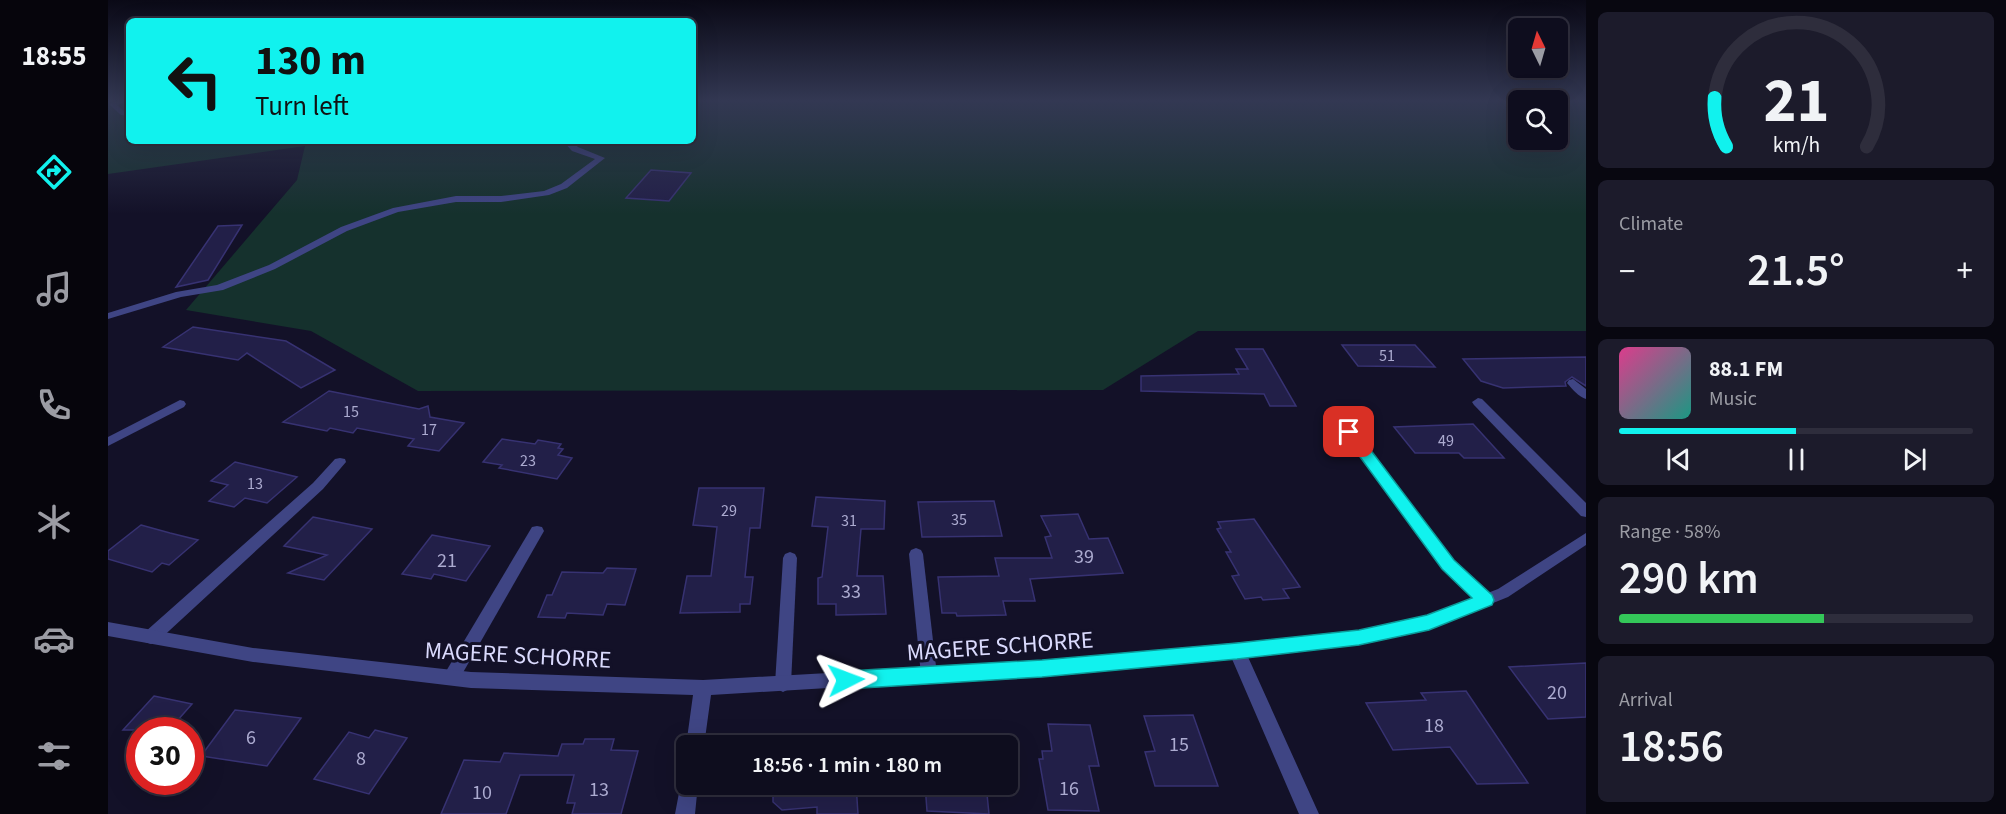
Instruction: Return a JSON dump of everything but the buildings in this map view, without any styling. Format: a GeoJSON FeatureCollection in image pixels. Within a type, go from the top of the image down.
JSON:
{"type":"FeatureCollection","features":[{"type":"Feature","properties":{"kind":"street"},"geometry":{"type":"LineString","coordinates":[[108,316],[180,294],[219,288],[272,267],[344,229],[396,210],[456,200],[525,197],[564,186],[601,158],[575,149],[570,144]]}},
{"type":"Feature","properties":{"kind":"street"},"geometry":{"type":"LineString","coordinates":[[1573,383],[1586,394]]}},
{"type":"Feature","properties":{"kind":"street"},"geometry":{"type":"LineString","coordinates":[[1478,402],[1586,512]]}},
{"type":"Feature","properties":{"kind":"street"},"geometry":{"type":"LineString","coordinates":[[108,442],[180,404]]}},
{"type":"Feature","properties":{"kind":"street"},"geometry":{"type":"LineString","coordinates":[[1349,432],[1448,564],[1485,600]]}},
{"type":"Feature","properties":{"kind":"street"},"geometry":{"type":"LineString","coordinates":[[151,637],[318,486],[340,462]]}},
{"type":"Feature","properties":{"kind":"street"},"geometry":{"type":"LineString","coordinates":[[451,678],[537,531]]}},
{"type":"Feature","properties":{"kind":"street","name":"MAGERE SCHORRE"},"geometry":{"type":"LineString","coordinates":[[108,629],[253,654],[451,678],[703,688],[783,684],[1042,668],[1359,638],[1429,622],[1485,600],[1503,592],[1586,538]]}},
{"type":"Feature","properties":{"kind":"street"},"geometry":{"type":"LineString","coordinates":[[916,554],[929,675]]}},
{"type":"Feature","properties":{"kind":"street"},"geometry":{"type":"LineString","coordinates":[[783,684],[790,558]]}},
{"type":"Feature","properties":{"kind":"street"},"geometry":{"type":"LineString","coordinates":[[1237,651],[1309,814]]}},
{"type":"Feature","properties":{"kind":"street"},"geometry":{"type":"LineString","coordinates":[[697,735],[703,688]]}},
{"type":"Feature","properties":{"kind":"street"},"geometry":{"type":"LineString","coordinates":[[685,814],[688,795]]}},
{"type":"Feature","properties":{"kind":"green space"},"geometry":{"type":"Polygon","coordinates":[[[108,138],[126,138],[126,144],[696,144],[696,138],[1508,138],[1508,150],[1568,150],[1568,138],[1586,138],[1586,331],[1198,331],[1103,390],[418,391],[311,331],[186,310],[297,180],[305,146],[108,174],[108,138]]]}},
{"type":"Feature","properties":{"kind":"route"},"geometry":{"type":"LineString","coordinates":[[846,680],[1042,668],[1359,638],[1429,622],[1485,600],[1448,564],[1349,432]]}}]}
